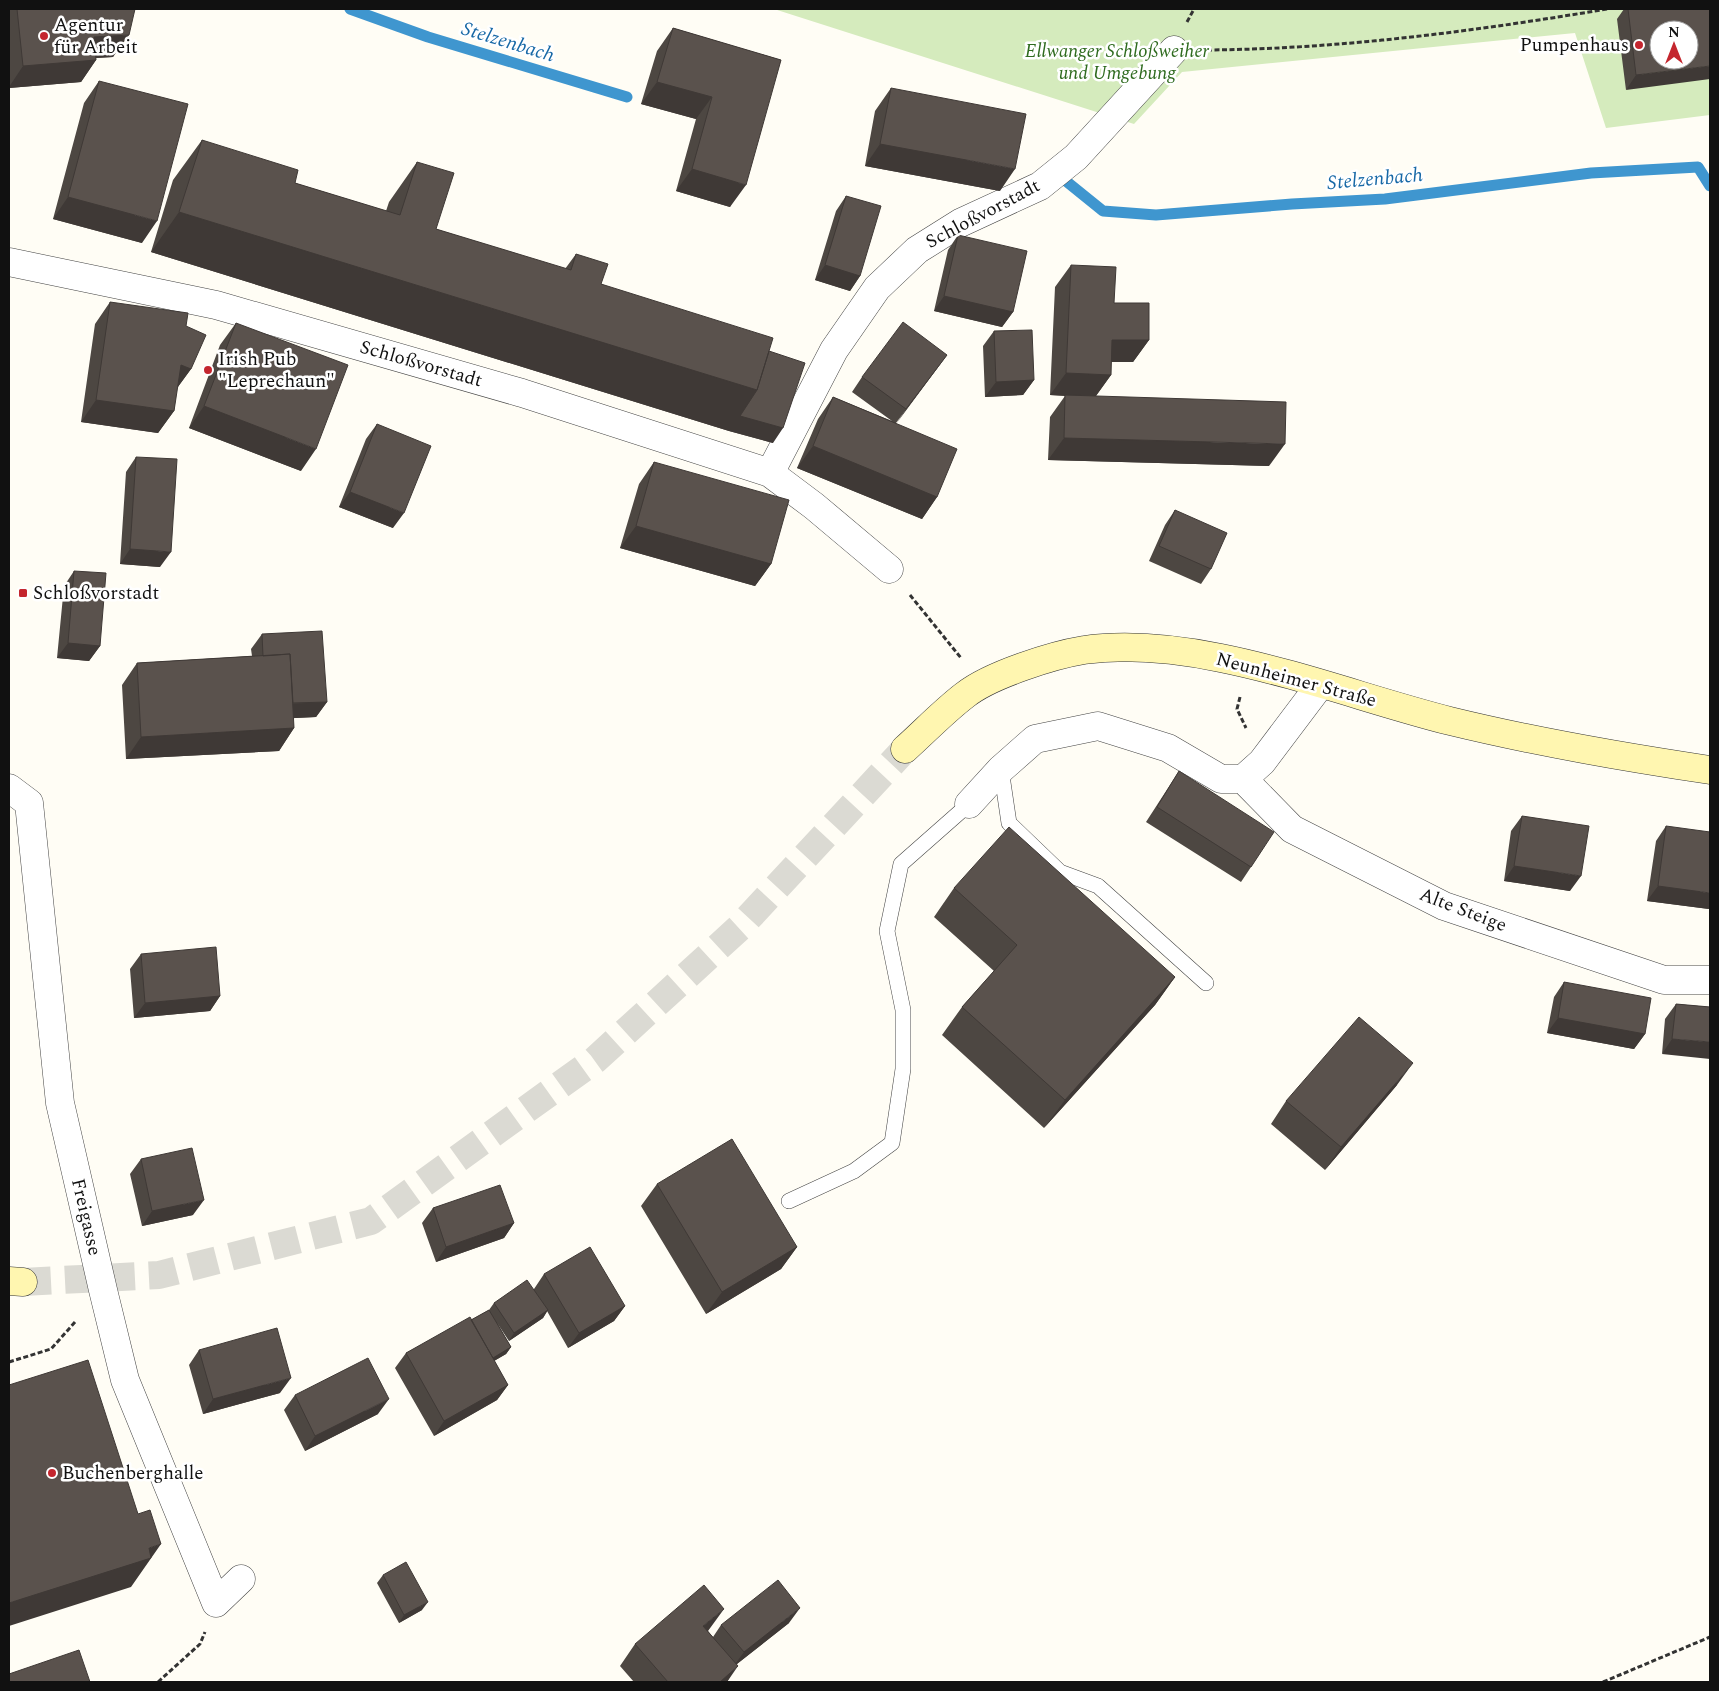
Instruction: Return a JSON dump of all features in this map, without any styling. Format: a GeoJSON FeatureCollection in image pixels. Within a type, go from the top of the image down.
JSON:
{"type":"FeatureCollection","features":[{"type":"Feature","properties":{"kind":"street","name":"Schloßvorstadt"},"geometry":{"type":"LineString","coordinates":[[770,473],[834,350],[877,288],[916,250],[953,227],[1040,186],[1076,157],[1174,50]]}},
{"type":"Feature","properties":{"kind":"street","name":"Schloßvorstadt"},"geometry":{"type":"LineString","coordinates":[[9,262],[216,305],[522,393],[770,473],[814,506],[889,569]]}},
{"type":"Feature","properties":{"kind":"street","name":"Neunheimer Straße"},"geometry":{"type":"LineString","coordinates":[[905,749],[967,693],[1023,666],[1084,650],[1164,648],[1248,665],[1450,721],[1586,751],[1710,770]]}},
{"type":"Feature","properties":{"kind":"street"},"geometry":{"type":"LineString","coordinates":[[968,804],[1001,769],[1035,739],[1098,726],[1168,748],[1221,779],[1252,770],[1320,685]]}},
{"type":"Feature","properties":{"kind":"street","name":"Alte Steige"},"geometry":{"type":"LineString","coordinates":[[1252,770],[1292,829],[1444,906],[1664,980],[1710,980]]}},
{"type":"Feature","properties":{"kind":"street","name":"Freigasse"},"geometry":{"type":"LineString","coordinates":[[9,788],[29,803],[60,1103],[125,1380],[216,1603]]}},
{"type":"Feature","properties":{"kind":"street"},"geometry":{"type":"LineString","coordinates":[[216,1603],[241,1579]]}},
{"type":"Feature","properties":{"kind":"lane"},"geometry":{"type":"LineString","coordinates":[[1001,769],[1009,823],[1060,872],[1098,886],[1206,983]]}},
{"type":"Feature","properties":{"kind":"lane"},"geometry":{"type":"LineString","coordinates":[[789,1201],[854,1171],[892,1143],[903,1069],[903,1010],[887,931],[901,864],[968,804]]}},
{"type":"Feature","properties":{"kind":"path"},"geometry":{"type":"LineString","coordinates":[[1174,50],[1270,49],[1505,26],[1607,9]]}},
{"type":"Feature","properties":{"kind":"path"},"geometry":{"type":"LineString","coordinates":[[889,569],[960,657],[967,693]]}},
{"type":"Feature","properties":{"kind":"path"},"geometry":{"type":"LineString","coordinates":[[1248,665],[1237,709],[1252,770]]}},
{"type":"Feature","properties":{"kind":"path"},"geometry":{"type":"LineString","coordinates":[[9,1362],[52,1349],[103,1290]]}},
{"type":"Feature","properties":{"kind":"path"},"geometry":{"type":"LineString","coordinates":[[158,1682],[200,1644],[216,1603]]}},
{"type":"Feature","properties":{"kind":"path"},"geometry":{"type":"LineString","coordinates":[[1603,1682],[1710,1637]]}},
{"type":"Feature","properties":{"kind":"green space","name":"Ellwanger Schloßweiher und Umgebung"},"geometry":{"type":"Polygon","coordinates":[[[774,9],[1710,9],[1710,115],[1606,128],[1575,33],[1182,72],[1134,124],[774,9]]]}},
{"type":"Feature","properties":{"kind":"building"},"geometry":{"type":"Polygon","coordinates":[[[17,9],[135,9],[129,35],[94,37],[96,60],[23,66],[17,9]]]}},
{"type":"Feature","properties":{"kind":"building"},"geometry":{"type":"Polygon","coordinates":[[[1628,9],[1710,9],[1710,66],[1699,67],[1699,20],[1649,20],[1649,70],[1677,70],[1636,75],[1628,9]]]}},
{"type":"Feature","properties":{"kind":"building"},"geometry":{"type":"Polygon","coordinates":[[[673,28],[781,60],[746,185],[692,169],[712,97],[657,82],[673,28]]]}},
{"type":"Feature","properties":{"kind":"building"},"geometry":{"type":"Polygon","coordinates":[[[99,81],[188,104],[157,221],[68,197],[99,81]]]}},
{"type":"Feature","properties":{"kind":"building"},"geometry":{"type":"Polygon","coordinates":[[[891,88],[1026,114],[1015,169],[880,144],[891,88]]]}},
{"type":"Feature","properties":{"kind":"building"},"geometry":{"type":"Polygon","coordinates":[[[202,140],[298,170],[295,183],[400,215],[417,162],[454,173],[436,229],[571,270],[576,254],[608,264],[601,284],[773,338],[757,390],[179,212],[202,140]]]}},
{"type":"Feature","properties":{"kind":"building"},"geometry":{"type":"Polygon","coordinates":[[[846,196],[881,206],[860,276],[825,265],[846,196]]]}},
{"type":"Feature","properties":{"kind":"building"},"geometry":{"type":"Polygon","coordinates":[[[958,235],[1027,251],[1013,312],[944,296],[958,235]]]}},
{"type":"Feature","properties":{"kind":"building"},"geometry":{"type":"Polygon","coordinates":[[[1071,265],[1116,267],[1114,303],[1149,303],[1149,340],[1112,340],[1111,375],[1066,373],[1071,265]]]}},
{"type":"Feature","properties":{"kind":"building"},"geometry":{"type":"Polygon","coordinates":[[[110,302],[188,313],[186,326],[206,335],[191,369],[181,365],[174,411],[96,400],[110,302]]]}},
{"type":"Feature","properties":{"kind":"building"},"geometry":{"type":"Polygon","coordinates":[[[903,322],[947,355],[906,409],[862,377],[903,322]]]}},
{"type":"Feature","properties":{"kind":"building"},"geometry":{"type":"Polygon","coordinates":[[[236,323],[348,365],[316,449],[204,406],[236,323]]]}},
{"type":"Feature","properties":{"kind":"building"},"geometry":{"type":"Polygon","coordinates":[[[1032,330],[1034,380],[996,382],[994,331],[1032,330]]]}},
{"type":"Feature","properties":{"kind":"building"},"geometry":{"type":"Polygon","coordinates":[[[769,351],[805,363],[783,428],[740,416],[757,390],[769,351]]]}},
{"type":"Feature","properties":{"kind":"building"},"geometry":{"type":"Polygon","coordinates":[[[1065,395],[1286,402],[1285,444],[1064,438],[1065,395]]]}},
{"type":"Feature","properties":{"kind":"building"},"geometry":{"type":"Polygon","coordinates":[[[833,397],[957,449],[937,497],[813,446],[833,397]]]}},
{"type":"Feature","properties":{"kind":"building"},"geometry":{"type":"Polygon","coordinates":[[[377,424],[431,446],[404,513],[350,492],[377,424]]]}},
{"type":"Feature","properties":{"kind":"building"},"geometry":{"type":"Polygon","coordinates":[[[136,457],[177,459],[171,552],[130,549],[136,457]]]}},
{"type":"Feature","properties":{"kind":"building"},"geometry":{"type":"Polygon","coordinates":[[[654,462],[789,500],[771,564],[636,526],[654,462]]]}},
{"type":"Feature","properties":{"kind":"building"},"geometry":{"type":"Polygon","coordinates":[[[1175,510],[1227,533],[1211,569],[1159,546],[1175,510]]]}},
{"type":"Feature","properties":{"kind":"building"},"geometry":{"type":"Polygon","coordinates":[[[74,571],[106,573],[100,646],[68,643],[74,571]]]}},
{"type":"Feature","properties":{"kind":"building"},"geometry":{"type":"Polygon","coordinates":[[[322,631],[327,702],[293,703],[290,654],[263,656],[262,634],[322,631]]]}},
{"type":"Feature","properties":{"kind":"building"},"geometry":{"type":"Polygon","coordinates":[[[290,654],[294,728],[141,737],[137,663],[290,654]]]}},
{"type":"Feature","properties":{"kind":"building"},"geometry":{"type":"Polygon","coordinates":[[[1179,771],[1274,832],[1251,867],[1157,807],[1179,771]]]}},
{"type":"Feature","properties":{"kind":"building"},"geometry":{"type":"Polygon","coordinates":[[[1522,816],[1589,826],[1581,876],[1514,866],[1522,816]]]}},
{"type":"Feature","properties":{"kind":"building"},"geometry":{"type":"Polygon","coordinates":[[[1666,826],[1710,832],[1710,893],[1658,886],[1666,826]]]}},
{"type":"Feature","properties":{"kind":"building"},"geometry":{"type":"Polygon","coordinates":[[[1009,827],[1175,977],[1065,1100],[962,1007],[1017,945],[954,888],[1009,827]]]}},
{"type":"Feature","properties":{"kind":"building"},"geometry":{"type":"Polygon","coordinates":[[[216,947],[220,996],[145,1003],[141,954],[216,947]]]}},
{"type":"Feature","properties":{"kind":"building"},"geometry":{"type":"Polygon","coordinates":[[[1564,982],[1651,998],[1645,1034],[1558,1018],[1564,982]]]}},
{"type":"Feature","properties":{"kind":"building"},"geometry":{"type":"Polygon","coordinates":[[[1676,1004],[1710,1007],[1710,1042],[1672,1039],[1676,1004]]]}},
{"type":"Feature","properties":{"kind":"building"},"geometry":{"type":"Polygon","coordinates":[[[1359,1017],[1413,1063],[1341,1147],[1286,1101],[1359,1017]]]}},
{"type":"Feature","properties":{"kind":"building"},"geometry":{"type":"Polygon","coordinates":[[[732,1139],[797,1247],[722,1292],[657,1184],[732,1139]]]}},
{"type":"Feature","properties":{"kind":"building"},"geometry":{"type":"Polygon","coordinates":[[[192,1148],[204,1200],[152,1211],[141,1159],[192,1148]]]}},
{"type":"Feature","properties":{"kind":"building"},"geometry":{"type":"Polygon","coordinates":[[[500,1185],[514,1223],[446,1247],[433,1208],[500,1185]]]}},
{"type":"Feature","properties":{"kind":"building"},"geometry":{"type":"Polygon","coordinates":[[[590,1247],[625,1306],[579,1333],[544,1274],[590,1247]]]}},
{"type":"Feature","properties":{"kind":"building"},"geometry":{"type":"Polygon","coordinates":[[[527,1280],[548,1310],[514,1333],[494,1303],[527,1280]]]}},
{"type":"Feature","properties":{"kind":"building"},"geometry":{"type":"Polygon","coordinates":[[[489,1310],[511,1347],[493,1358],[471,1320],[489,1310]]]}},
{"type":"Feature","properties":{"kind":"building"},"geometry":{"type":"Polygon","coordinates":[[[470,1317],[508,1385],[444,1421],[406,1353],[470,1317]]]}},
{"type":"Feature","properties":{"kind":"building"},"geometry":{"type":"Polygon","coordinates":[[[277,1328],[291,1378],[213,1399],[199,1350],[277,1328]]]}},
{"type":"Feature","properties":{"kind":"building"},"geometry":{"type":"Polygon","coordinates":[[[368,1358],[389,1399],[315,1436],[295,1395],[368,1358]]]}},
{"type":"Feature","properties":{"kind":"building","name":"Buchenberghalle"},"geometry":{"type":"Polygon","coordinates":[[[88,1360],[138,1514],[150,1510],[161,1544],[149,1548],[151,1558],[9,1603],[9,1385],[88,1360]]]}},
{"type":"Feature","properties":{"kind":"building"},"geometry":{"type":"Polygon","coordinates":[[[406,1562],[428,1602],[404,1615],[383,1575],[406,1562]]]}},
{"type":"Feature","properties":{"kind":"building"},"geometry":{"type":"Polygon","coordinates":[[[778,1580],[800,1608],[744,1652],[721,1625],[778,1580]]]}},
{"type":"Feature","properties":{"kind":"building"},"geometry":{"type":"Polygon","coordinates":[[[704,1585],[724,1609],[703,1626],[738,1666],[720,1682],[668,1682],[635,1644],[704,1585]]]}},
{"type":"Feature","properties":{"kind":"building"},"geometry":{"type":"Polygon","coordinates":[[[79,1650],[90,1682],[9,1682],[9,1674],[79,1650]]]}},
{"type":"Feature","properties":{"kind":"waterway","name":"Stelzenbach"},"geometry":{"type":"LineString","coordinates":[[350,9],[428,37],[627,97]]}},
{"type":"Feature","properties":{"kind":"waterway","name":"Stelzenbach"},"geometry":{"type":"LineString","coordinates":[[1056,173],[1103,211],[1156,215],[1385,199],[1591,173],[1698,167],[1710,186]]}},
{"type":"Feature","properties":{"kind":"tunnel"},"geometry":{"type":"LineString","coordinates":[[23,1282],[159,1275],[371,1221],[595,1060],[739,928],[905,749]]}},
{"type":"Feature","properties":{"kind":"place","name":"Agentur für Arbeit"},"geometry":{"type":"Point","coordinates":[44,36]}},
{"type":"Feature","properties":{"kind":"place","name":"Pumpenhaus"},"geometry":{"type":"Point","coordinates":[1639,45]}},
{"type":"Feature","properties":{"kind":"place","name":"Irish Pub \"Leprechaun\""},"geometry":{"type":"Point","coordinates":[208,370]}},
{"type":"Feature","properties":{"kind":"place","name":"Schloßvorstadt"},"geometry":{"type":"Point","coordinates":[23,593]}},
{"type":"Feature","properties":{"kind":"place","name":"Buchenberghalle"},"geometry":{"type":"Point","coordinates":[52,1473]}}]}
